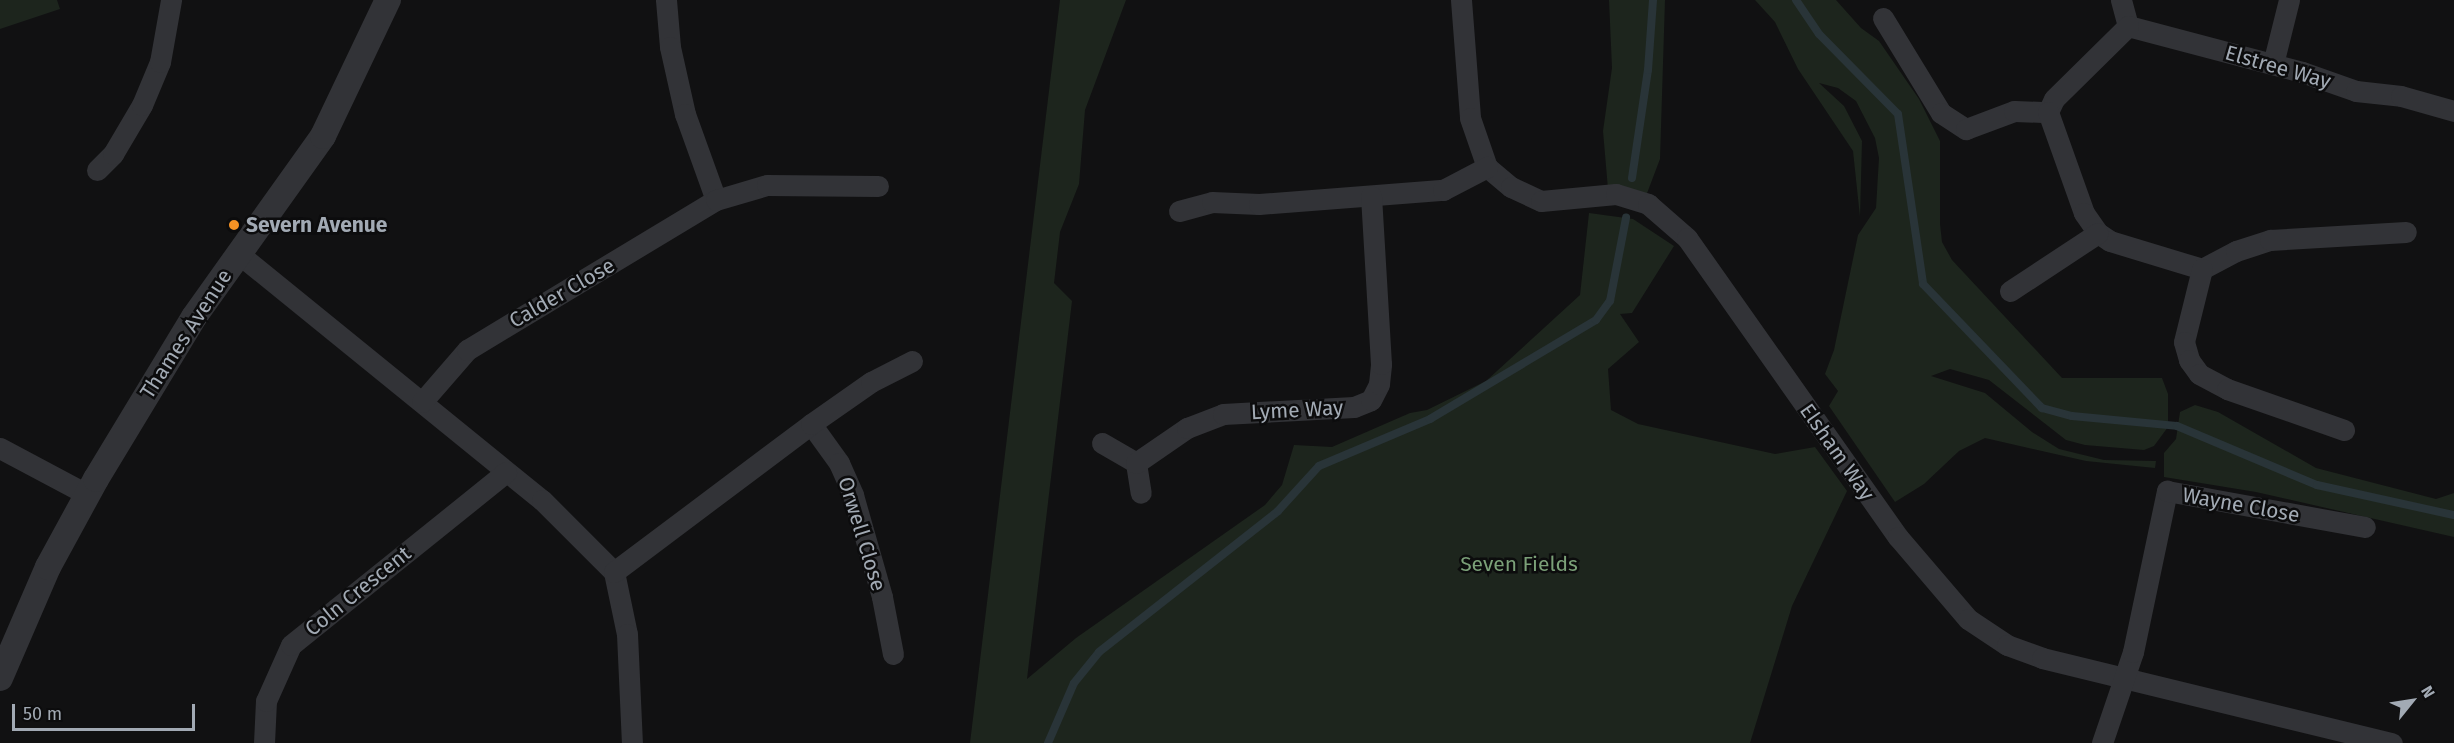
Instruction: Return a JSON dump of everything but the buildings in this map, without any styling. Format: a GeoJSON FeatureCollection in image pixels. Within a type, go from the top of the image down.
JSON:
{"type":"FeatureCollection","features":[{"type":"Feature","properties":{"kind":"street"},"geometry":{"type":"LineString","coordinates":[[97,170],[112,154],[142,105],[160,62],[171,0]]}},
{"type":"Feature","properties":{"kind":"street","name":"Thames Avenue"},"geometry":{"type":"LineString","coordinates":[[0,678],[48,567],[88,495],[194,317],[323,136],[388,0]]}},
{"type":"Feature","properties":{"kind":"street"},"geometry":{"type":"LineString","coordinates":[[666,0],[670,47],[685,114],[716,200]]}},
{"type":"Feature","properties":{"kind":"street","name":"Elsham Way"},"geometry":{"type":"LineString","coordinates":[[1461,0],[1470,118],[1487,167],[1511,188],[1541,201],[1616,194],[1648,204],[1687,238],[1715,274],[1898,537],[1946,598],[1968,619],[2007,645],[2122,680],[2392,743]]}},
{"type":"Feature","properties":{"kind":"street"},"geometry":{"type":"LineString","coordinates":[[2121,0],[2128,26],[2054,99],[2048,112],[2073,191],[2097,233],[2110,241],[2202,269],[2236,251],[2270,240],[2406,232]]}},
{"type":"Feature","properties":{"kind":"street"},"geometry":{"type":"LineString","coordinates":[[2273,64],[2289,0]]}},
{"type":"Feature","properties":{"kind":"street"},"geometry":{"type":"LineString","coordinates":[[1883,18],[1941,113],[1957,126],[1973,127],[2014,111],[2048,112]]}},
{"type":"Feature","properties":{"kind":"street","name":"Elstree Way"},"geometry":{"type":"LineString","coordinates":[[2128,26],[2273,64],[2356,91],[2401,96],[2454,111]]}},
{"type":"Feature","properties":{"kind":"street"},"geometry":{"type":"LineString","coordinates":[[1179,211],[1212,202],[1259,204],[1443,190],[1487,167]]}},
{"type":"Feature","properties":{"kind":"street","name":"Calder Close"},"geometry":{"type":"LineString","coordinates":[[422,402],[466,350],[716,200],[767,185],[878,186]]}},
{"type":"Feature","properties":{"kind":"street","name":"Lyme Way"},"geometry":{"type":"LineString","coordinates":[[1136,463],[1187,428],[1223,414],[1354,407],[1371,400],[1379,384],[1381,364],[1371,196]]}},
{"type":"Feature","properties":{"kind":"street"},"geometry":{"type":"LineString","coordinates":[[2010,291],[2097,233]]}},
{"type":"Feature","properties":{"kind":"street"},"geometry":{"type":"LineString","coordinates":[[239,255],[574,528],[614,572],[627,634],[632,743]]}},
{"type":"Feature","properties":{"kind":"street"},"geometry":{"type":"LineString","coordinates":[[2202,269],[2184,342],[2199,375],[2227,389],[2344,430]]}},
{"type":"Feature","properties":{"kind":"street"},"geometry":{"type":"LineString","coordinates":[[614,572],[810,424],[871,382],[912,361]]}},
{"type":"Feature","properties":{"kind":"street","name":"Orwell Close"},"geometry":{"type":"LineString","coordinates":[[810,424],[839,463],[853,495],[882,597],[893,654]]}},
{"type":"Feature","properties":{"kind":"street"},"geometry":{"type":"LineString","coordinates":[[1102,443],[1136,463],[1141,493]]}},
{"type":"Feature","properties":{"kind":"street"},"geometry":{"type":"LineString","coordinates":[[0,448],[88,495]]}},
{"type":"Feature","properties":{"kind":"street","name":"Coln Crescent"},"geometry":{"type":"LineString","coordinates":[[264,743],[271,683],[291,645],[506,472]]}},
{"type":"Feature","properties":{"kind":"street","name":"Wayne Close"},"geometry":{"type":"LineString","coordinates":[[2122,680],[2133,652],[2167,491],[2365,527]]}},
{"type":"Feature","properties":{"kind":"street"},"geometry":{"type":"LineString","coordinates":[[2102,743],[2122,680]]}},
{"type":"Feature","properties":{"kind":"green space"},"geometry":{"type":"Polygon","coordinates":[[[0,0],[57,0],[60,9],[0,29],[0,0]]]}},
{"type":"Feature","properties":{"kind":"green space","name":"Seven Fields"},"geometry":{"type":"Polygon","coordinates":[[[1060,0],[1126,0],[1085,110],[1079,184],[1060,232],[1054,283],[1072,301],[1027,679],[1076,638],[1265,505],[1282,485],[1294,445],[1332,447],[1410,413],[1427,410],[1486,381],[1580,295],[1589,213],[1633,219],[1674,246],[1632,313],[1620,314],[1639,342],[1608,369],[1611,410],[1638,424],[1775,454],[1815,447],[1847,491],[1792,606],[1750,743],[970,743],[1060,0]]]}},
{"type":"Feature","properties":{"kind":"green space"},"geometry":{"type":"Polygon","coordinates":[[[1609,0],[1665,0],[1660,159],[1646,196],[1608,189],[1603,131],[1612,68],[1609,0]]]}},
{"type":"Feature","properties":{"kind":"green space"},"geometry":{"type":"Polygon","coordinates":[[[1755,0],[1836,0],[1861,28],[1879,41],[1919,99],[1940,141],[1940,224],[1942,242],[1952,260],[2062,378],[2162,378],[2168,394],[2168,427],[2154,446],[2144,450],[2085,445],[2066,440],[1989,380],[1950,369],[1931,376],[1985,393],[2032,432],[2059,449],[2104,460],[2156,461],[2155,468],[2086,461],[1985,438],[1959,451],[1924,484],[1895,502],[1829,406],[1838,391],[1825,374],[1834,350],[1858,235],[1876,208],[1879,158],[1875,138],[1856,101],[1838,88],[1819,83],[1844,106],[1862,141],[1860,217],[1853,151],[1798,69],[1775,22],[1755,0]]]}},
{"type":"Feature","properties":{"kind":"green space"},"geometry":{"type":"Polygon","coordinates":[[[2195,405],[2218,412],[2316,468],[2436,499],[2454,493],[2454,537],[2256,492],[2164,477],[2164,453],[2176,439],[2180,412],[2195,405]]]}},
{"type":"Feature","properties":{"kind":"waterway"},"geometry":{"type":"LineString","coordinates":[[1632,178],[1648,70],[1653,0]]}},
{"type":"Feature","properties":{"kind":"waterway"},"geometry":{"type":"LineString","coordinates":[[1796,0],[1819,34],[1898,114],[1923,284],[2042,408],[2072,416],[2177,426],[2317,485],[2454,515]]}},
{"type":"Feature","properties":{"kind":"waterway"},"geometry":{"type":"LineString","coordinates":[[1048,743],[1074,683],[1099,652],[1278,511],[1319,466],[1430,419],[1596,320],[1610,301],[1626,218]]}},
{"type":"Feature","properties":{"kind":"place","name":"Severn Avenue"},"geometry":{"type":"Point","coordinates":[234,225]}}]}
